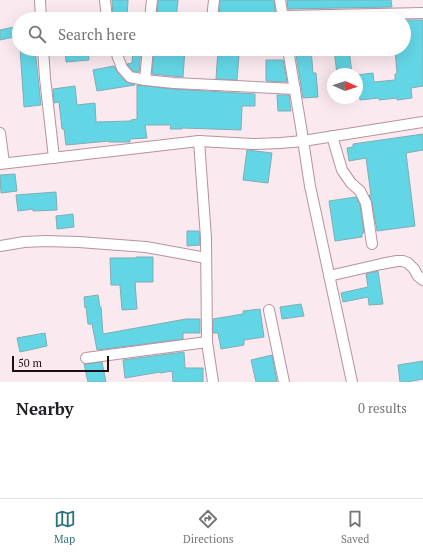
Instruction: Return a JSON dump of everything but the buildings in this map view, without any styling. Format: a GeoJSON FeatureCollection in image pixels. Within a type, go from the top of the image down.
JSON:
{"type":"FeatureCollection","features":[{"type":"Feature","properties":{"kind":"street"},"geometry":{"type":"LineString","coordinates":[[40,0],[41,12]]}},
{"type":"Feature","properties":{"kind":"street"},"geometry":{"type":"LineString","coordinates":[[105,0],[106,12]]}},
{"type":"Feature","properties":{"kind":"street"},"geometry":{"type":"LineString","coordinates":[[151,12],[152,0]]}},
{"type":"Feature","properties":{"kind":"street"},"geometry":{"type":"LineString","coordinates":[[213,12],[214,0]]}},
{"type":"Feature","properties":{"kind":"street"},"geometry":{"type":"LineString","coordinates":[[280,0],[282,12]]}},
{"type":"Feature","properties":{"kind":"street"},"geometry":{"type":"LineString","coordinates":[[411,13],[423,13]]}},
{"type":"Feature","properties":{"kind":"street"},"geometry":{"type":"LineString","coordinates":[[43,56],[54,158]]}},
{"type":"Feature","properties":{"kind":"street"},"geometry":{"type":"LineString","coordinates":[[118,56],[122,68],[130,77],[145,80],[295,89]]}},
{"type":"Feature","properties":{"kind":"street"},"geometry":{"type":"LineString","coordinates":[[145,80],[147,56]]}},
{"type":"Feature","properties":{"kind":"street"},"geometry":{"type":"LineString","coordinates":[[289,56],[310,186],[352,382]]}},
{"type":"Feature","properties":{"kind":"street"},"geometry":{"type":"LineString","coordinates":[[0,133],[2,163],[198,142],[252,144],[303,141],[423,122]]}},
{"type":"Feature","properties":{"kind":"street"},"geometry":{"type":"LineString","coordinates":[[332,136],[342,170],[360,191],[366,203],[372,244]]}},
{"type":"Feature","properties":{"kind":"street"},"geometry":{"type":"LineString","coordinates":[[198,142],[206,238],[207,342],[213,382]]}},
{"type":"Feature","properties":{"kind":"street"},"geometry":{"type":"LineString","coordinates":[[0,246],[24,242],[72,242],[146,247],[206,258]]}},
{"type":"Feature","properties":{"kind":"street"},"geometry":{"type":"LineString","coordinates":[[329,276],[392,262],[403,261],[408,263],[423,280]]}},
{"type":"Feature","properties":{"kind":"street"},"geometry":{"type":"LineString","coordinates":[[269,310],[284,382]]}},
{"type":"Feature","properties":{"kind":"street"},"geometry":{"type":"LineString","coordinates":[[86,358],[207,342]]}}]}
